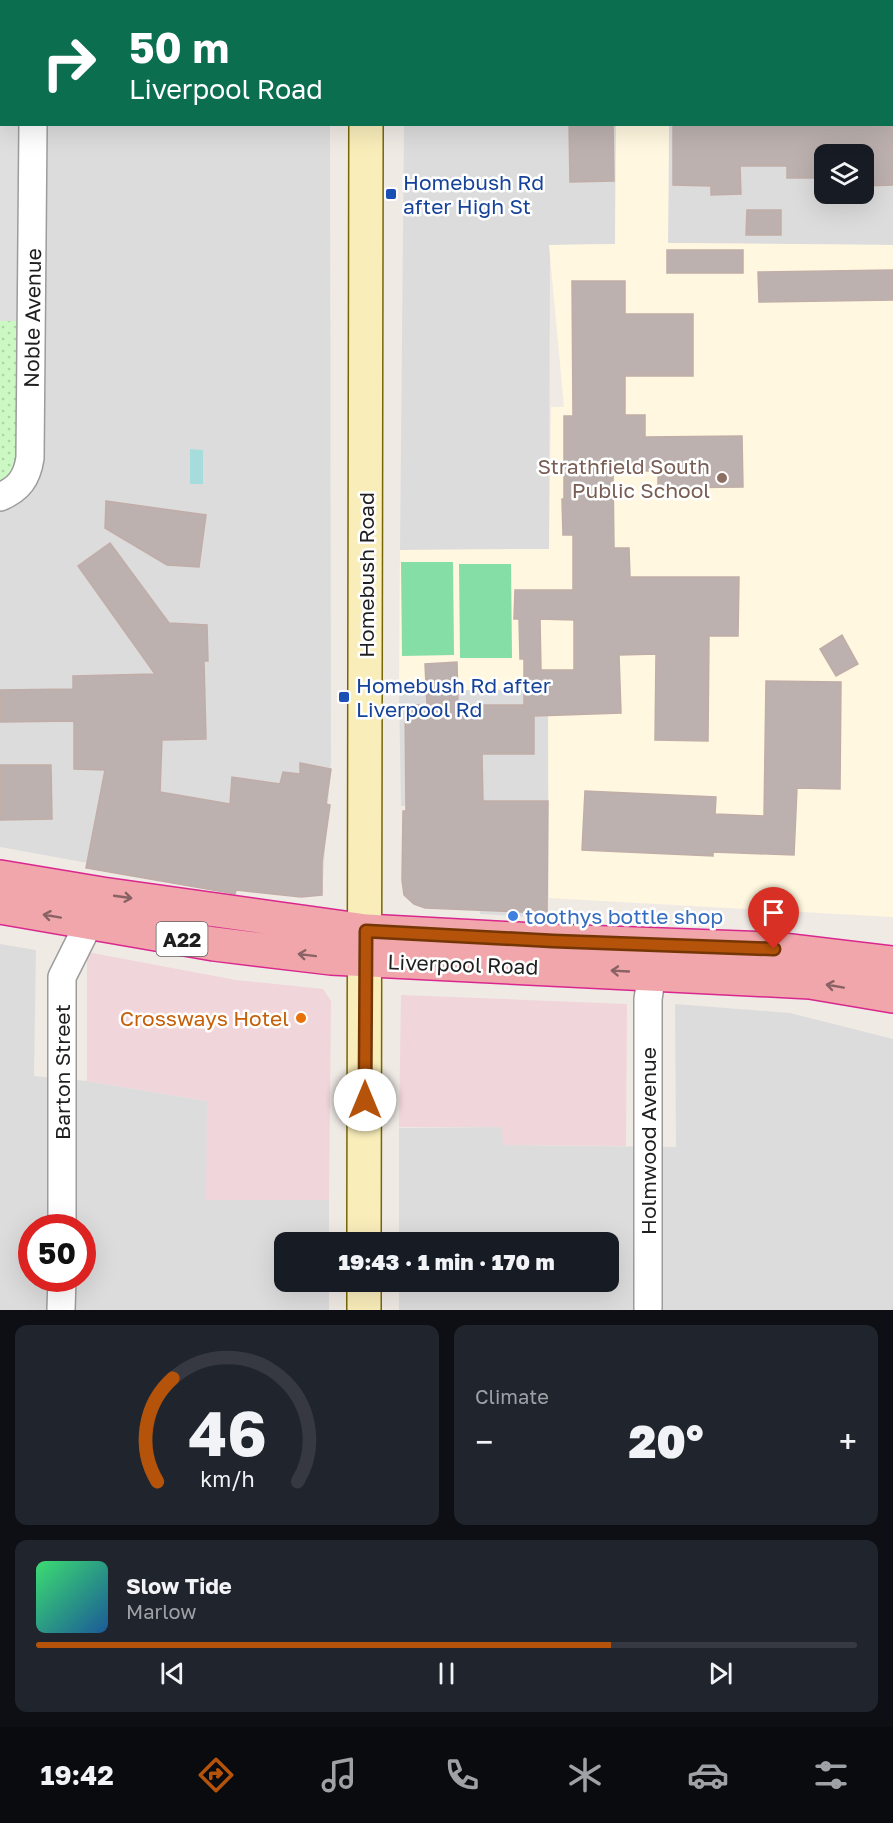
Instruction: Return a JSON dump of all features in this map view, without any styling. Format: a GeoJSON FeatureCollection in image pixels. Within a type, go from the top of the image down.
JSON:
{"type":"FeatureCollection","features":[{"type":"Feature","properties":{"kind":"highway","name":"Liverpool Road"},"geometry":{"type":"LineString","coordinates":[[0,877],[102,894],[365,946],[413,961],[810,982],[893,996]]}},
{"type":"Feature","properties":{"kind":"highway","name":"Liverpool Road"},"geometry":{"type":"LineString","coordinates":[[0,907],[214,944],[365,946],[553,941],[774,949],[893,963]]}},
{"type":"Feature","properties":{"kind":"main road","name":"Homebush Road"},"geometry":{"type":"LineString","coordinates":[[364,1232],[366,126]]}},
{"type":"Feature","properties":{"kind":"main road"},"geometry":{"type":"LineString","coordinates":[[364,1292],[364,1310]]}},
{"type":"Feature","properties":{"kind":"street","name":"Noble Avenue"},"geometry":{"type":"LineString","coordinates":[[0,497],[20,485],[27,472],[30,458],[33,126]]}},
{"type":"Feature","properties":{"kind":"street","name":"Barton Street"},"geometry":{"type":"LineString","coordinates":[[62,1214],[62,977],[89,923]]}},
{"type":"Feature","properties":{"kind":"street","name":"Holmwood Avenue"},"geometry":{"type":"LineString","coordinates":[[648,1310],[648,999],[652,973]]}},
{"type":"Feature","properties":{"kind":"street"},"geometry":{"type":"LineString","coordinates":[[62,1292],[62,1310]]}},
{"type":"Feature","properties":{"kind":"shaded area"},"geometry":{"type":"Polygon","coordinates":[[[0,126],[330,126],[331,760],[322,895],[301,897],[236,890],[0,847],[0,126]]]}},
{"type":"Feature","properties":{"kind":"shaded area"},"geometry":{"type":"Polygon","coordinates":[[[0,126],[19,126],[19,321],[0,321],[0,126]]]}},
{"type":"Feature","properties":{"kind":"shaded area"},"geometry":{"type":"Polygon","coordinates":[[[404,126],[616,126],[615,244],[550,245],[549,549],[400,550],[404,126]]]}},
{"type":"Feature","properties":{"kind":"shaded area","name":"Strathfield South Public School"},"geometry":{"type":"Polygon","coordinates":[[[616,126],[669,126],[668,243],[893,245],[893,917],[549,898],[548,689],[399,691],[400,550],[549,549],[551,407],[564,407],[549,245],[615,244],[616,126]]]}},
{"type":"Feature","properties":{"kind":"shaded area"},"geometry":{"type":"Polygon","coordinates":[[[669,126],[893,126],[893,245],[668,243],[669,126]]]}},
{"type":"Feature","properties":{"kind":"shaded area"},"geometry":{"type":"Polygon","coordinates":[[[548,689],[548,918],[480,914],[481,805],[401,806],[399,691],[548,689]]]}},
{"type":"Feature","properties":{"kind":"shaded area"},"geometry":{"type":"Polygon","coordinates":[[[0,944],[36,950],[34,1076],[87,1081],[207,1101],[207,1200],[329,1200],[329,1232],[274,1232],[274,1292],[329,1292],[329,1310],[0,1310],[0,944]]]}},
{"type":"Feature","properties":{"kind":"shaded area"},"geometry":{"type":"Polygon","coordinates":[[[87,952],[236,980],[323,989],[331,1001],[329,1200],[206,1200],[207,1101],[87,1081],[87,952]]]}},
{"type":"Feature","properties":{"kind":"shaded area"},"geometry":{"type":"Polygon","coordinates":[[[401,995],[627,1004],[626,1146],[503,1145],[502,1127],[399,1127],[401,995]]]}},
{"type":"Feature","properties":{"kind":"shaded area"},"geometry":{"type":"Polygon","coordinates":[[[675,1004],[790,1013],[893,1039],[893,1310],[399,1310],[399,1292],[619,1292],[619,1232],[399,1232],[399,1128],[502,1127],[504,1145],[676,1147],[675,1004]]]}},
{"type":"Feature","properties":{"kind":"green space"},"geometry":{"type":"Polygon","coordinates":[[[0,321],[19,321],[18,450],[15,468],[0,483],[0,321]]]}},
{"type":"Feature","properties":{"kind":"green space"},"geometry":{"type":"Polygon","coordinates":[[[401,562],[453,562],[454,655],[402,656],[401,562]]]}},
{"type":"Feature","properties":{"kind":"green space"},"geometry":{"type":"Polygon","coordinates":[[[459,564],[511,564],[512,658],[460,658],[459,564]]]}},
{"type":"Feature","properties":{"kind":"water"},"geometry":{"type":"Polygon","coordinates":[[[190,449],[203,450],[203,484],[190,484],[190,449]]]}},
{"type":"Feature","properties":{"kind":"building"},"geometry":{"type":"Polygon","coordinates":[[[569,126],[613,126],[614,181],[570,182],[569,126]]]}},
{"type":"Feature","properties":{"kind":"building"},"geometry":{"type":"Polygon","coordinates":[[[673,126],[893,126],[893,185],[874,186],[874,144],[814,144],[814,178],[787,178],[787,166],[740,166],[741,194],[711,195],[711,186],[673,185],[673,126]]]}},
{"type":"Feature","properties":{"kind":"building"},"geometry":{"type":"Polygon","coordinates":[[[747,210],[781,210],[781,235],[746,235],[747,210]]]}},
{"type":"Feature","properties":{"kind":"building"},"geometry":{"type":"Polygon","coordinates":[[[667,250],[743,250],[743,273],[667,273],[667,250]]]}},
{"type":"Feature","properties":{"kind":"building"},"geometry":{"type":"Polygon","coordinates":[[[893,270],[893,300],[759,302],[758,272],[893,270]]]}},
{"type":"Feature","properties":{"kind":"building"},"geometry":{"type":"Polygon","coordinates":[[[572,281],[625,281],[625,314],[693,314],[693,376],[625,376],[625,415],[645,415],[645,437],[742,436],[743,487],[658,488],[658,471],[613,471],[614,548],[629,548],[630,577],[739,577],[738,636],[709,636],[708,741],[655,740],[656,654],[619,655],[621,713],[534,716],[534,754],[482,754],[483,801],[548,801],[547,913],[425,908],[414,904],[404,895],[402,880],[403,811],[406,811],[405,705],[427,705],[425,664],[457,662],[458,705],[524,705],[524,659],[520,659],[519,619],[514,619],[515,590],[573,590],[573,535],[563,535],[562,499],[564,499],[564,416],[573,416],[572,281]],[[540,619],[541,670],[574,670],[574,620],[540,619]]]}},
{"type":"Feature","properties":{"kind":"building"},"geometry":{"type":"Polygon","coordinates":[[[106,501],[206,515],[199,567],[167,565],[105,528],[106,501]]]}},
{"type":"Feature","properties":{"kind":"building"},"geometry":{"type":"Polygon","coordinates":[[[110,543],[169,623],[207,625],[208,661],[204,661],[206,739],[162,740],[160,792],[230,804],[232,777],[280,784],[283,772],[300,774],[300,763],[331,769],[326,804],[330,805],[322,862],[322,895],[301,897],[236,890],[235,894],[86,868],[105,770],[74,769],[74,721],[0,722],[0,690],[73,689],[73,676],[155,674],[78,566],[110,543]]]}},
{"type":"Feature","properties":{"kind":"building"},"geometry":{"type":"Polygon","coordinates":[[[842,635],[858,664],[836,676],[820,649],[842,635]]]}},
{"type":"Feature","properties":{"kind":"building"},"geometry":{"type":"Polygon","coordinates":[[[766,681],[841,682],[840,789],[797,788],[794,855],[713,852],[713,856],[582,850],[585,791],[716,797],[715,814],[764,816],[766,681]]]}},
{"type":"Feature","properties":{"kind":"building"},"geometry":{"type":"Polygon","coordinates":[[[0,765],[51,765],[52,819],[0,820],[0,765]]]}},
{"type":"Feature","properties":{"kind":"place","name":"Homebush Rd after High St"},"geometry":{"type":"Point","coordinates":[391,194]}},
{"type":"Feature","properties":{"kind":"place","name":"Strathfield South Public School"},"geometry":{"type":"Point","coordinates":[722,478]}},
{"type":"Feature","properties":{"kind":"place","name":"Homebush Rd after Liverpool Rd"},"geometry":{"type":"Point","coordinates":[344,697]}},
{"type":"Feature","properties":{"kind":"place","name":"toothys bottle shop"},"geometry":{"type":"Point","coordinates":[513,916]}},
{"type":"Feature","properties":{"kind":"place","name":"Crossways Hotel"},"geometry":{"type":"Point","coordinates":[301,1018]}},
{"type":"Feature","properties":{"kind":"route"},"geometry":{"type":"LineString","coordinates":[[365,1100],[366,931],[774,949]]}}]}
